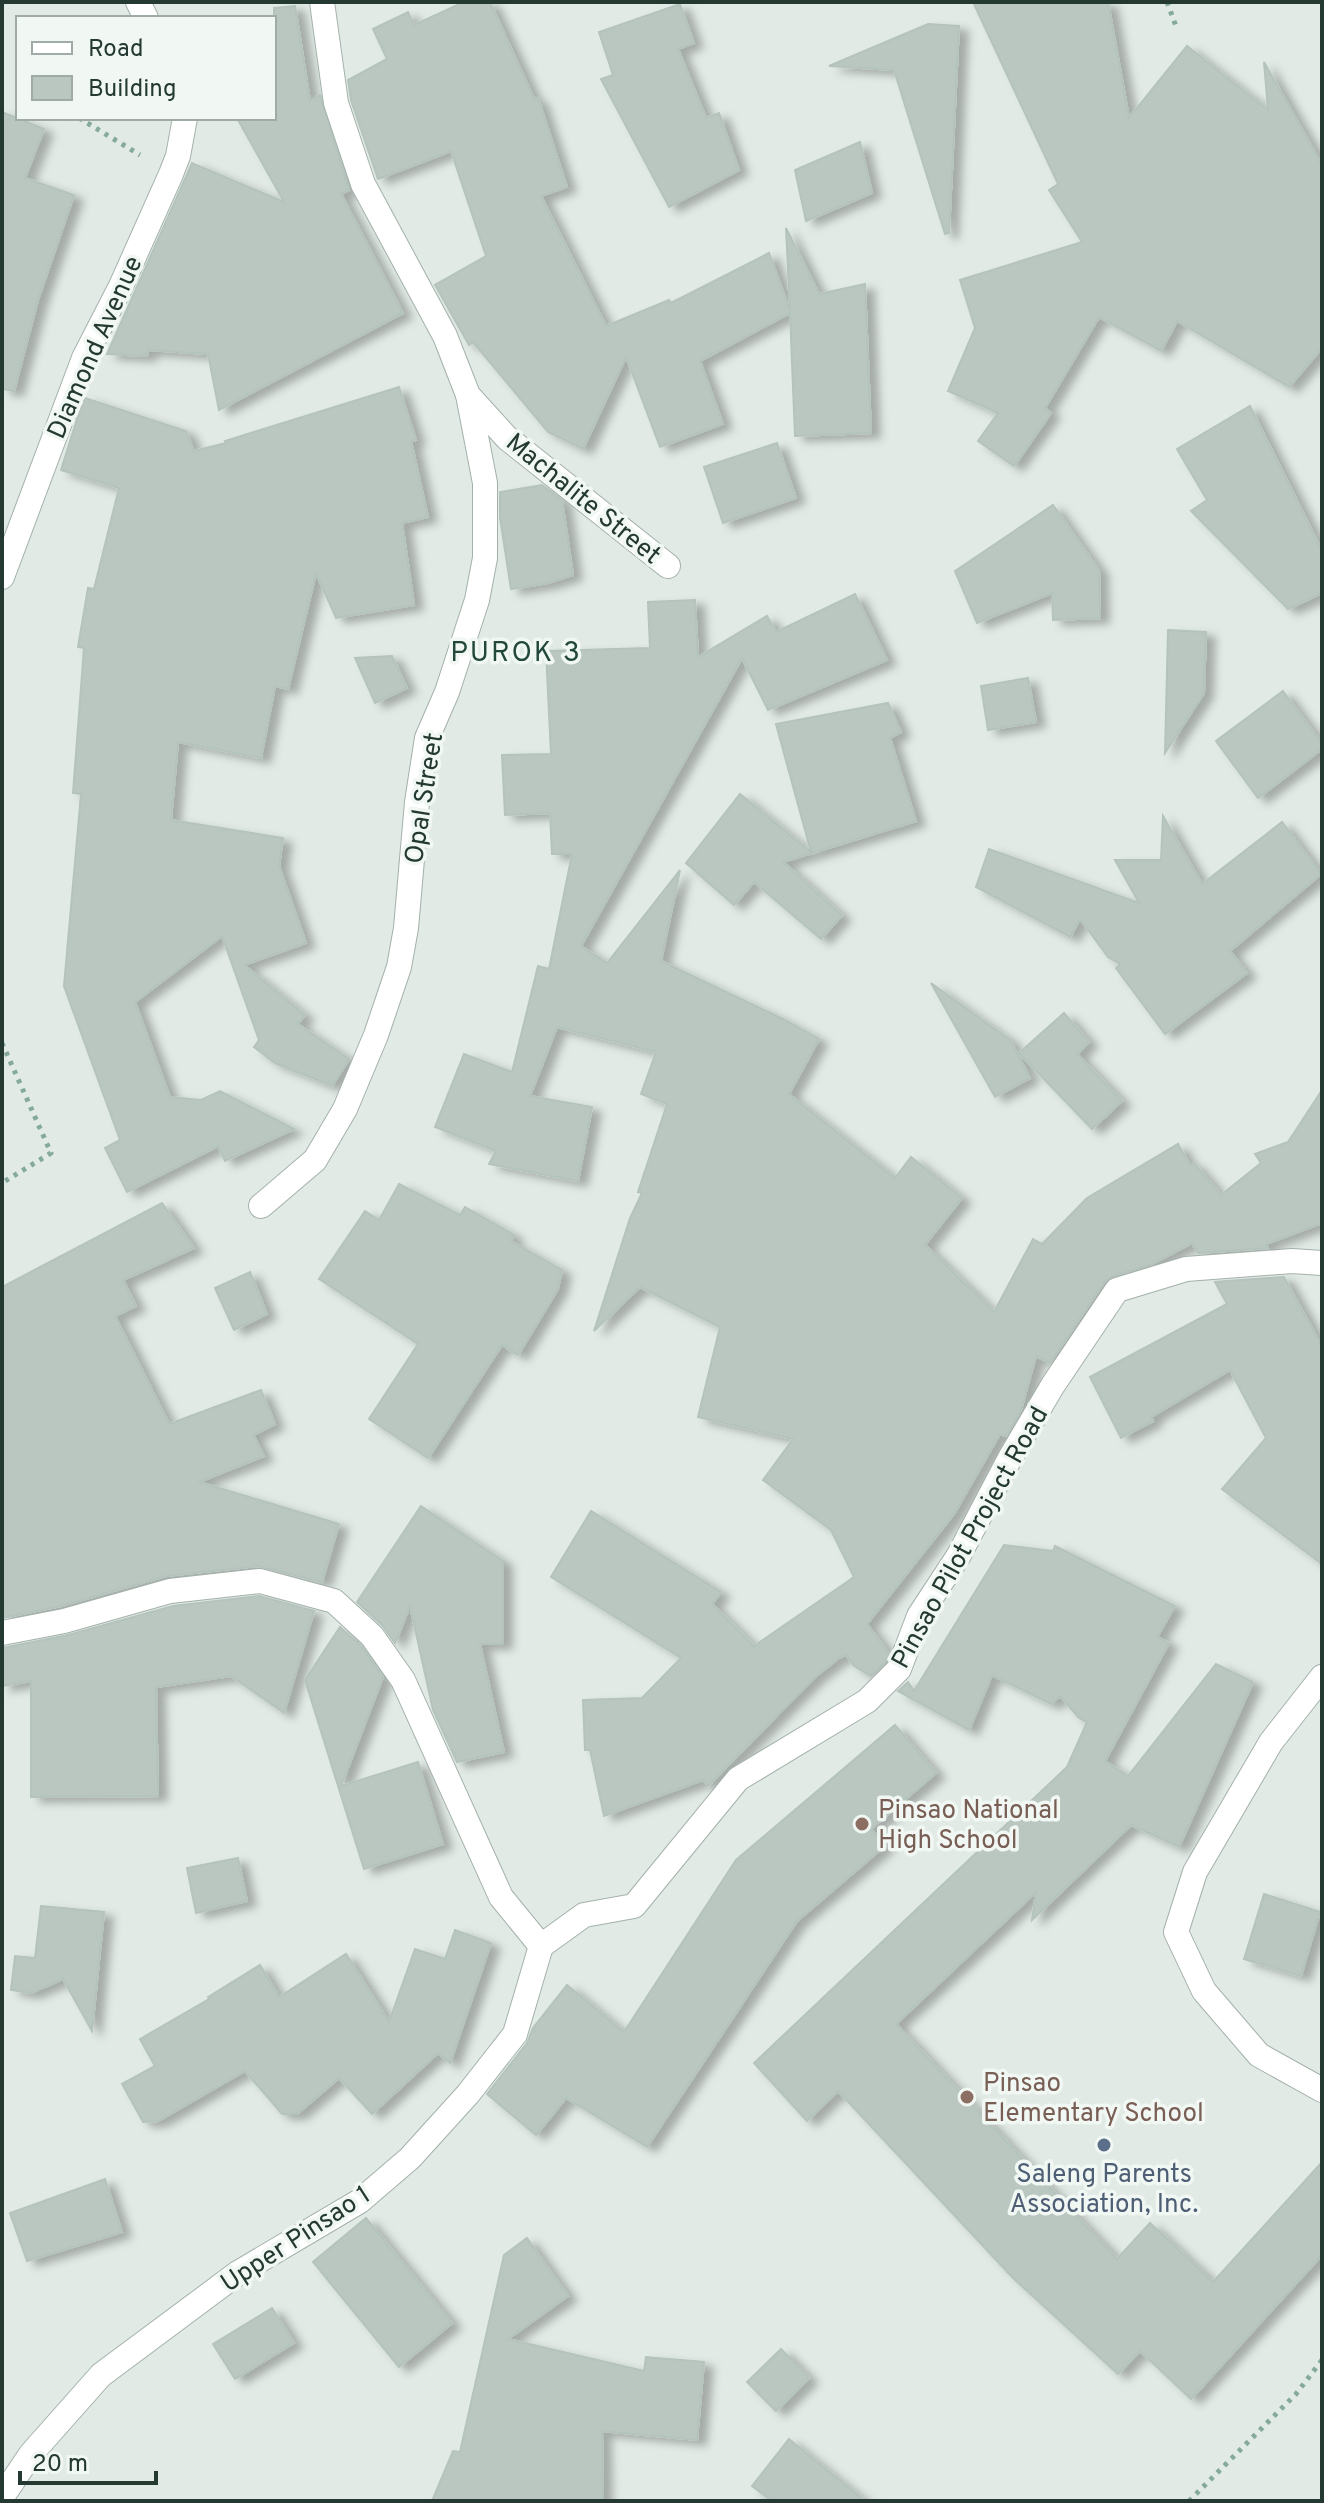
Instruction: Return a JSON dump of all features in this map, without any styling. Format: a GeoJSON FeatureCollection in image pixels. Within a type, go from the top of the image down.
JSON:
{"type":"FeatureCollection","features":[{"type":"Feature","properties":{"kind":"street","name":"Opal Street"},"geometry":{"type":"LineString","coordinates":[[261,1206],[315,1160],[350,1096],[376,1035],[399,967],[406,928],[417,802],[427,738],[447,692],[477,600],[485,558],[485,483],[468,395],[445,336],[363,184],[336,103],[322,2]]}},
{"type":"Feature","properties":{"kind":"street","name":"Diamond Avenue"},"geometry":{"type":"LineString","coordinates":[[2,577],[84,358],[121,286],[171,174],[185,120]]}},
{"type":"Feature","properties":{"kind":"street","name":"Machalite Street"},"geometry":{"type":"LineString","coordinates":[[468,395],[507,438],[668,566]]}},
{"type":"Feature","properties":{"kind":"street","name":"Pinsao Pilot Project Road"},"geometry":{"type":"LineString","coordinates":[[541,1946],[584,1915],[634,1906],[738,1779],[867,1701],[899,1669],[919,1616],[959,1555],[1053,1385],[1117,1290],[1186,1269],[1292,1261],[1322,1263]]}},
{"type":"Feature","properties":{"kind":"street"},"geometry":{"type":"LineString","coordinates":[[2,1633],[64,1621],[170,1591],[260,1581],[334,1601],[372,1636],[403,1680],[501,1897],[541,1946]]}},
{"type":"Feature","properties":{"kind":"street"},"geometry":{"type":"LineString","coordinates":[[1322,1677],[1271,1742],[1216,1835],[1195,1872],[1176,1932],[1204,1991],[1259,2055],[1322,2090]]}},
{"type":"Feature","properties":{"kind":"street","name":"Upper Pinsao 1"},"geometry":{"type":"LineString","coordinates":[[2,2497],[31,2454],[101,2375],[238,2273],[360,2201],[410,2158],[468,2094],[515,2034],[541,1946]]}},
{"type":"Feature","properties":{"kind":"path"},"geometry":{"type":"LineString","coordinates":[[1167,2],[1177,29]]}},
{"type":"Feature","properties":{"kind":"path"},"geometry":{"type":"LineString","coordinates":[[82,120],[113,140]]}},
{"type":"Feature","properties":{"kind":"path"},"geometry":{"type":"LineString","coordinates":[[2,1043],[51,1153],[2,1183]]}},
{"type":"Feature","properties":{"kind":"path"},"geometry":{"type":"LineString","coordinates":[[1189,2501],[1296,2394],[1322,2360]]}},
{"type":"Feature","properties":{"kind":"building"},"geometry":{"type":"Polygon","coordinates":[[[464,2],[490,2],[534,99],[538,98],[567,187],[541,196],[606,326],[669,300],[671,303],[769,253],[790,311],[786,228],[819,294],[865,284],[871,433],[795,436],[790,313],[700,361],[723,424],[660,447],[626,357],[583,449],[548,432],[473,342],[469,345],[435,285],[486,256],[451,151],[378,179],[351,100],[348,80],[387,59],[373,29],[408,12],[414,25],[464,2]]]}},
{"type":"Feature","properties":{"kind":"building"},"geometry":{"type":"Polygon","coordinates":[[[973,2],[1108,2],[1129,118],[1187,46],[1268,110],[1264,62],[1322,165],[1322,348],[1289,387],[1177,321],[1161,351],[1099,317],[1045,408],[1051,413],[1014,466],[978,441],[998,413],[948,391],[975,328],[960,280],[1082,242],[1049,190],[1058,184],[973,2]]]}},
{"type":"Feature","properties":{"kind":"building"},"geometry":{"type":"Polygon","coordinates":[[[680,4],[694,43],[678,49],[706,118],[719,113],[739,170],[669,207],[601,79],[613,75],[599,32],[680,4]]]}},
{"type":"Feature","properties":{"kind":"building"},"geometry":{"type":"Polygon","coordinates":[[[295,6],[310,101],[320,95],[349,190],[341,194],[403,313],[219,410],[208,354],[148,350],[147,356],[107,354],[192,163],[284,202],[238,120],[276,120],[274,8],[295,6]]]}},
{"type":"Feature","properties":{"kind":"building"},"geometry":{"type":"Polygon","coordinates":[[[928,24],[959,26],[949,233],[945,234],[894,70],[829,66],[928,24]]]}},
{"type":"Feature","properties":{"kind":"building"},"geometry":{"type":"Polygon","coordinates":[[[2,112],[44,129],[25,178],[74,195],[38,300],[14,391],[2,389],[2,112]]]}},
{"type":"Feature","properties":{"kind":"building"},"geometry":{"type":"Polygon","coordinates":[[[860,142],[872,193],[806,221],[795,170],[860,142]]]}},
{"type":"Feature","properties":{"kind":"building"},"geometry":{"type":"Polygon","coordinates":[[[399,387],[416,440],[411,441],[428,517],[402,523],[414,605],[336,618],[316,573],[288,689],[275,686],[261,758],[178,742],[171,820],[283,838],[279,866],[306,943],[244,965],[305,1015],[298,1024],[349,1059],[332,1086],[275,1063],[254,1047],[259,1040],[222,936],[135,1002],[170,1097],[201,1100],[220,1091],[294,1129],[225,1161],[218,1146],[127,1192],[105,1148],[120,1140],[64,986],[81,794],[73,793],[84,648],[78,647],[88,588],[94,589],[119,488],[61,470],[77,419],[85,398],[186,431],[194,451],[399,387]]]}},
{"type":"Feature","properties":{"kind":"building"},"geometry":{"type":"Polygon","coordinates":[[[1250,406],[1322,551],[1322,593],[1288,609],[1191,511],[1207,500],[1177,449],[1250,406]]]}},
{"type":"Feature","properties":{"kind":"building"},"geometry":{"type":"Polygon","coordinates":[[[777,443],[796,498],[723,523],[704,467],[777,443]]]}},
{"type":"Feature","properties":{"kind":"building"},"geometry":{"type":"Polygon","coordinates":[[[542,485],[562,500],[573,575],[511,589],[500,518],[500,492],[542,485]]]}},
{"type":"Feature","properties":{"kind":"building"},"geometry":{"type":"Polygon","coordinates":[[[1053,505],[1099,570],[1100,618],[1053,620],[1052,593],[977,623],[955,571],[1053,505]]]}},
{"type":"Feature","properties":{"kind":"building"},"geometry":{"type":"Polygon","coordinates":[[[855,594],[887,660],[768,710],[742,658],[581,946],[607,963],[680,870],[661,961],[819,1039],[789,1094],[895,1178],[911,1157],[962,1198],[925,1245],[994,1312],[1033,1239],[1042,1244],[1087,1198],[1178,1144],[1190,1165],[1194,1163],[1221,1195],[1261,1163],[1255,1154],[1288,1142],[1322,1090],[1322,1223],[1266,1244],[1268,1248],[1198,1253],[1192,1243],[1152,1264],[1105,1281],[1050,1363],[1036,1356],[1021,1410],[1006,1436],[1000,1434],[954,1514],[867,1624],[889,1654],[886,1661],[871,1676],[854,1666],[846,1655],[839,1658],[815,1677],[708,1786],[703,1780],[604,1816],[590,1750],[585,1750],[583,1700],[642,1698],[681,1658],[551,1577],[591,1511],[721,1592],[712,1604],[754,1646],[854,1577],[831,1530],[763,1480],[793,1439],[698,1417],[720,1327],[640,1287],[594,1331],[630,1218],[642,1193],[638,1192],[667,1104],[641,1094],[656,1052],[557,1027],[530,1096],[592,1107],[578,1181],[489,1164],[496,1151],[435,1127],[464,1054],[512,1072],[538,966],[549,969],[572,854],[552,854],[550,813],[505,815],[502,755],[551,754],[546,651],[650,648],[648,602],[695,600],[698,657],[767,616],[776,632],[855,594]]]}},
{"type":"Feature","properties":{"kind":"building"},"geometry":{"type":"Polygon","coordinates":[[[1168,630],[1206,632],[1204,693],[1165,753],[1168,630]]]}},
{"type":"Feature","properties":{"kind":"building"},"geometry":{"type":"Polygon","coordinates":[[[392,656],[407,688],[375,703],[355,658],[392,656]]]}},
{"type":"Feature","properties":{"kind":"building"},"geometry":{"type":"Polygon","coordinates":[[[1028,678],[1036,722],[988,730],[981,686],[1028,678]]]}},
{"type":"Feature","properties":{"kind":"building"},"geometry":{"type":"Polygon","coordinates":[[[1283,691],[1322,744],[1322,749],[1258,798],[1216,741],[1283,691]]]}},
{"type":"Feature","properties":{"kind":"building"},"geometry":{"type":"Polygon","coordinates":[[[888,703],[901,732],[890,738],[916,821],[783,862],[842,915],[821,939],[754,882],[734,905],[686,863],[740,794],[811,852],[776,724],[888,703]]]}},
{"type":"Feature","properties":{"kind":"building"},"geometry":{"type":"Polygon","coordinates":[[[1163,816],[1202,884],[1282,822],[1321,874],[1230,951],[1247,973],[1165,1034],[1116,968],[1120,964],[1108,957],[1080,919],[1070,937],[976,887],[989,849],[1139,903],[1115,860],[1161,860],[1163,816]]]}},
{"type":"Feature","properties":{"kind":"building"},"geometry":{"type":"Polygon","coordinates":[[[931,983],[1010,1040],[1030,1078],[995,1097],[931,983]]]}},
{"type":"Feature","properties":{"kind":"building"},"geometry":{"type":"Polygon","coordinates":[[[1064,1013],[1089,1042],[1077,1054],[1122,1101],[1092,1129],[1019,1053],[1064,1013]]]}},
{"type":"Feature","properties":{"kind":"building"},"geometry":{"type":"Polygon","coordinates":[[[399,1184],[460,1215],[465,1207],[514,1235],[511,1241],[562,1270],[558,1289],[518,1355],[502,1345],[428,1458],[369,1419],[418,1344],[319,1279],[365,1211],[379,1220],[399,1184]]]}},
{"type":"Feature","properties":{"kind":"building"},"geometry":{"type":"Polygon","coordinates":[[[162,1203],[194,1248],[123,1280],[136,1306],[115,1316],[169,1424],[261,1390],[275,1424],[253,1435],[264,1456],[199,1482],[339,1524],[322,1582],[258,1566],[166,1576],[61,1606],[2,1618],[2,1287],[162,1203]]]}},
{"type":"Feature","properties":{"kind":"building"},"geometry":{"type":"Polygon","coordinates":[[[250,1272],[267,1314],[234,1330],[215,1288],[250,1272]]]}},
{"type":"Feature","properties":{"kind":"building"},"geometry":{"type":"Polygon","coordinates":[[[1284,1277],[1322,1347],[1322,1564],[1222,1489],[1266,1438],[1230,1370],[1151,1417],[1153,1421],[1121,1438],[1090,1377],[1227,1304],[1215,1282],[1284,1277]]]}},
{"type":"Feature","properties":{"kind":"building"},"geometry":{"type":"Polygon","coordinates":[[[421,1506],[503,1561],[503,1644],[480,1644],[504,1752],[457,1762],[433,1710],[410,1606],[395,1643],[382,1625],[357,1602],[421,1506]]]}},
{"type":"Feature","properties":{"kind":"building"},"geometry":{"type":"Polygon","coordinates":[[[1004,1545],[1053,1551],[1055,1546],[1175,1606],[1157,1637],[1169,1643],[1105,1761],[1128,1776],[1216,1664],[1253,1682],[1179,1847],[1131,1825],[1032,1920],[1036,1892],[896,2024],[1117,2259],[1150,2223],[1213,2282],[1322,2162],[1322,2255],[1191,2399],[1140,2351],[1118,2374],[1013,2278],[838,2091],[807,2121],[754,2063],[1067,1767],[1087,1722],[1079,1718],[1060,1696],[1051,1704],[992,1675],[969,1730],[898,1691],[908,1682],[914,1691],[1004,1545]]]}},
{"type":"Feature","properties":{"kind":"building"},"geometry":{"type":"Polygon","coordinates":[[[259,1596],[314,1611],[284,1713],[231,1676],[156,1687],[158,1796],[31,1797],[31,1681],[2,1686],[2,1648],[68,1635],[173,1606],[259,1596]]]}},
{"type":"Feature","properties":{"kind":"building"},"geometry":{"type":"Polygon","coordinates":[[[340,1627],[361,1646],[383,1677],[341,1786],[418,1762],[443,1844],[364,1869],[305,1680],[340,1627]]]}},
{"type":"Feature","properties":{"kind":"building"},"geometry":{"type":"Polygon","coordinates":[[[895,1725],[936,1773],[871,1829],[885,1846],[797,1921],[647,2147],[566,2098],[536,2135],[487,2094],[567,1985],[624,2032],[736,1860],[895,1725]]]}},
{"type":"Feature","properties":{"kind":"building"},"geometry":{"type":"Polygon","coordinates":[[[238,1858],[247,1901],[196,1913],[187,1868],[238,1858]]]}},
{"type":"Feature","properties":{"kind":"building"},"geometry":{"type":"Polygon","coordinates":[[[1264,1894],[1320,1912],[1301,1976],[1244,1959],[1264,1894]]]}},
{"type":"Feature","properties":{"kind":"building"},"geometry":{"type":"Polygon","coordinates":[[[41,1906],[104,1912],[92,2031],[63,1979],[31,1993],[11,1990],[15,1956],[35,1958],[41,1906]]]}},
{"type":"Feature","properties":{"kind":"building"},"geometry":{"type":"Polygon","coordinates":[[[455,1930],[491,1943],[450,2063],[438,2053],[372,2114],[339,2078],[297,2114],[282,2114],[245,2071],[158,2121],[143,2122],[122,2084],[155,2066],[140,2039],[260,1965],[279,1997],[346,1954],[389,2022],[415,1949],[445,1959],[455,1930]]]}},
{"type":"Feature","properties":{"kind":"building"},"geometry":{"type":"Polygon","coordinates":[[[105,2179],[122,2232],[27,2261],[10,2213],[105,2179]]]}},
{"type":"Feature","properties":{"kind":"building"},"geometry":{"type":"Polygon","coordinates":[[[366,2218],[452,2323],[399,2367],[313,2262],[366,2218]]]}},
{"type":"Feature","properties":{"kind":"building"},"geometry":{"type":"Polygon","coordinates":[[[527,2238],[568,2296],[508,2339],[644,2371],[646,2357],[704,2362],[697,2440],[602,2431],[603,2501],[432,2501],[453,2451],[460,2452],[504,2255],[527,2238]]]}},
{"type":"Feature","properties":{"kind":"building"},"geometry":{"type":"Polygon","coordinates":[[[272,2308],[294,2343],[235,2379],[213,2344],[272,2308]]]}},
{"type":"Feature","properties":{"kind":"building"},"geometry":{"type":"Polygon","coordinates":[[[781,2349],[809,2378],[776,2411],[747,2382],[781,2349]]]}},
{"type":"Feature","properties":{"kind":"building"},"geometry":{"type":"Polygon","coordinates":[[[789,2439],[865,2501],[772,2501],[752,2486],[789,2439]]]}},
{"type":"Feature","properties":{"kind":"place","name":"Pinsao National High School"},"geometry":{"type":"Point","coordinates":[862,1824]}},
{"type":"Feature","properties":{"kind":"place","name":"Pinsao Elementary School"},"geometry":{"type":"Point","coordinates":[967,2097]}},
{"type":"Feature","properties":{"kind":"place","name":"Saleng Parents Association, Inc."},"geometry":{"type":"Point","coordinates":[1104,2145]}},
{"type":"Feature","properties":{"kind":"district","name":"PUROK 3"},"geometry":{"type":"Point","coordinates":[516,651]}}]}
